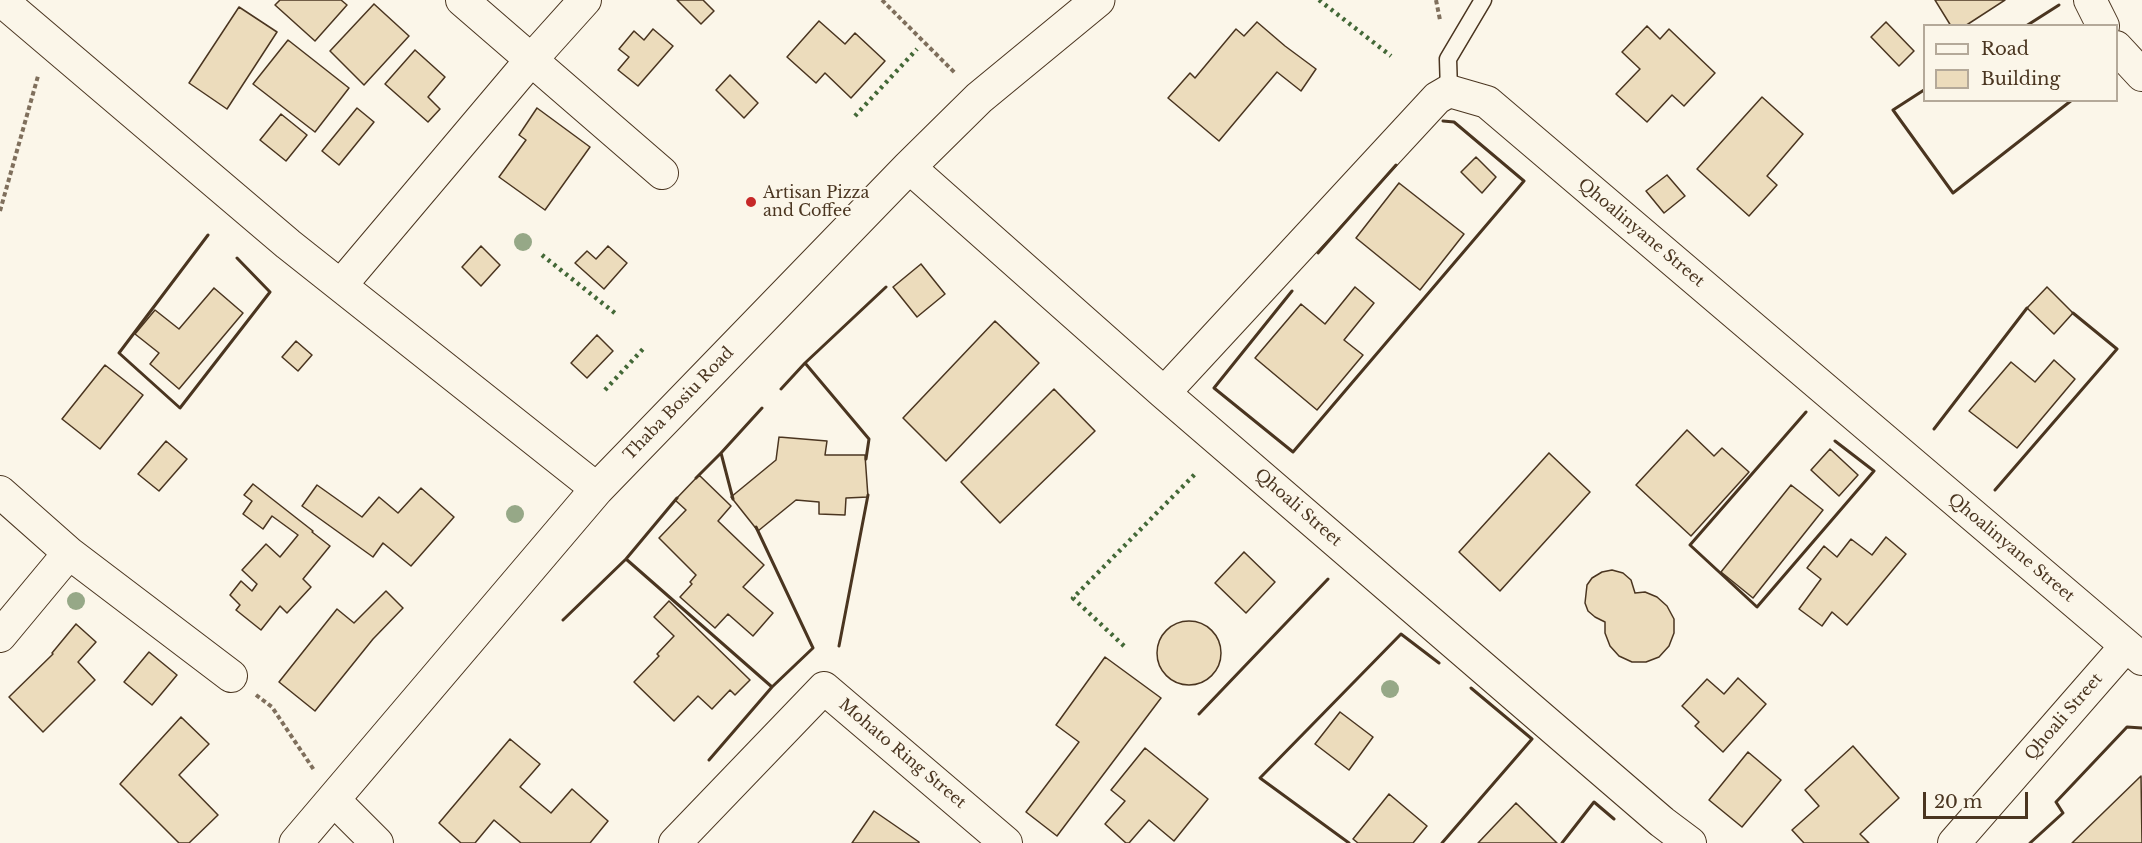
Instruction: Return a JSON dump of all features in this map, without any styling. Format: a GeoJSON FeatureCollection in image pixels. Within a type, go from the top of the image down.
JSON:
{"type":"FeatureCollection","features":[{"type":"Feature","properties":{"kind":"street"},"geometry":{"type":"LineString","coordinates":[[1,0],[279,236],[597,489]]}},
{"type":"Feature","properties":{"kind":"street"},"geometry":{"type":"LineString","coordinates":[[462,0],[662,173]]}},
{"type":"Feature","properties":{"kind":"street"},"geometry":{"type":"LineString","coordinates":[[341,285],[531,60],[585,0]]}},
{"type":"Feature","properties":{"kind":"street","name":"Thaba Bosiu Road"},"geometry":{"type":"LineString","coordinates":[[296,843],[597,489],[909,167],[980,98],[1098,0]]}},
{"type":"Feature","properties":{"kind":"street"},"geometry":{"type":"LineString","coordinates":[[2090,0],[2102,24]]}},
{"type":"Feature","properties":{"kind":"street"},"geometry":{"type":"LineString","coordinates":[[2118,49],[2142,75]]}},
{"type":"Feature","properties":{"kind":"street"},"geometry":{"type":"LineString","coordinates":[[1164,393],[1437,98],[1449,91]]}},
{"type":"Feature","properties":{"kind":"street","name":"Qhoalinyane Street"},"geometry":{"type":"LineString","coordinates":[[1449,91],[1487,102],[2134,652]]}},
{"type":"Feature","properties":{"kind":"street","name":"Qhoali Street"},"geometry":{"type":"LineString","coordinates":[[909,167],[1164,393],[1662,822],[1690,843]]}},
{"type":"Feature","properties":{"kind":"street"},"geometry":{"type":"LineString","coordinates":[[0,492],[69,553],[231,676]]}},
{"type":"Feature","properties":{"kind":"street"},"geometry":{"type":"LineString","coordinates":[[0,636],[69,553]]}},
{"type":"Feature","properties":{"kind":"street","name":"Qhoali Street"},"geometry":{"type":"LineString","coordinates":[[1954,843],[2134,652]]}},
{"type":"Feature","properties":{"kind":"street","name":"Mohato Ring Street"},"geometry":{"type":"LineString","coordinates":[[675,843],[824,688],[1006,843]]}},
{"type":"Feature","properties":{"kind":"street"},"geometry":{"type":"LineString","coordinates":[[334,800],[377,843]]}},
{"type":"Feature","properties":{"kind":"lane"},"geometry":{"type":"LineString","coordinates":[[1449,91],[1448,59],[1483,0]]}},
{"type":"Feature","properties":{"kind":"path"},"geometry":{"type":"LineString","coordinates":[[882,0],[980,98]]}},
{"type":"Feature","properties":{"kind":"path"},"geometry":{"type":"LineString","coordinates":[[0,212],[48,40]]}},
{"type":"Feature","properties":{"kind":"path"},"geometry":{"type":"LineString","coordinates":[[231,676],[272,707],[334,800]]}},
{"type":"Feature","properties":{"kind":"building"},"geometry":{"type":"Polygon","coordinates":[[[280,0],[341,0],[347,5],[315,41],[275,5],[280,0]]]}},
{"type":"Feature","properties":{"kind":"building"},"geometry":{"type":"Polygon","coordinates":[[[677,0],[703,0],[714,11],[701,24],[677,0]]]}},
{"type":"Feature","properties":{"kind":"building"},"geometry":{"type":"Polygon","coordinates":[[[1935,0],[2005,0],[1968,24],[1950,24],[1935,0]]]}},
{"type":"Feature","properties":{"kind":"building"},"geometry":{"type":"Polygon","coordinates":[[[374,4],[409,36],[364,85],[330,51],[374,4]]]}},
{"type":"Feature","properties":{"kind":"building"},"geometry":{"type":"Polygon","coordinates":[[[239,7],[277,32],[227,109],[189,83],[239,7]]]}},
{"type":"Feature","properties":{"kind":"building"},"geometry":{"type":"Polygon","coordinates":[[[819,21],[845,44],[855,33],[885,61],[851,98],[825,73],[816,83],[787,57],[819,21]]]}},
{"type":"Feature","properties":{"kind":"building"},"geometry":{"type":"Polygon","coordinates":[[[1257,22],[1316,69],[1301,91],[1277,72],[1219,141],[1168,98],[1190,73],[1195,78],[1236,29],[1244,36],[1257,22]]]}},
{"type":"Feature","properties":{"kind":"building"},"geometry":{"type":"Polygon","coordinates":[[[1886,22],[1914,51],[1899,66],[1871,37],[1886,22]]]}},
{"type":"Feature","properties":{"kind":"building"},"geometry":{"type":"Polygon","coordinates":[[[1647,26],[1660,39],[1669,29],[1715,73],[1684,106],[1672,95],[1647,122],[1616,94],[1640,69],[1622,52],[1647,26]]]}},
{"type":"Feature","properties":{"kind":"building"},"geometry":{"type":"Polygon","coordinates":[[[653,29],[673,46],[638,86],[618,70],[629,57],[619,49],[634,31],[644,40],[653,29]]]}},
{"type":"Feature","properties":{"kind":"building"},"geometry":{"type":"Polygon","coordinates":[[[288,40],[349,88],[315,132],[253,84],[288,40]]]}},
{"type":"Feature","properties":{"kind":"building"},"geometry":{"type":"Polygon","coordinates":[[[415,50],[445,77],[428,97],[440,109],[428,122],[385,84],[415,50]]]}},
{"type":"Feature","properties":{"kind":"building"},"geometry":{"type":"Polygon","coordinates":[[[730,75],[758,103],[744,118],[716,90],[730,75]]]}},
{"type":"Feature","properties":{"kind":"building"},"geometry":{"type":"Polygon","coordinates":[[[1762,97],[1803,134],[1767,176],[1777,185],[1749,216],[1697,169],[1762,97]]]}},
{"type":"Feature","properties":{"kind":"building"},"geometry":{"type":"Polygon","coordinates":[[[357,108],[374,122],[339,165],[322,151],[357,108]]]}},
{"type":"Feature","properties":{"kind":"building"},"geometry":{"type":"Polygon","coordinates":[[[537,108],[590,147],[545,210],[499,177],[526,140],[519,135],[537,108]]]}},
{"type":"Feature","properties":{"kind":"building"},"geometry":{"type":"Polygon","coordinates":[[[281,114],[307,135],[286,161],[260,140],[281,114]]]}},
{"type":"Feature","properties":{"kind":"building"},"geometry":{"type":"Polygon","coordinates":[[[1476,157],[1496,177],[1482,193],[1461,172],[1476,157]]]}},
{"type":"Feature","properties":{"kind":"building"},"geometry":{"type":"Polygon","coordinates":[[[1667,175],[1685,196],[1664,213],[1646,191],[1667,175]]]}},
{"type":"Feature","properties":{"kind":"building"},"geometry":{"type":"Polygon","coordinates":[[[1399,183],[1464,234],[1420,290],[1356,238],[1399,183]]]}},
{"type":"Feature","properties":{"kind":"building"},"geometry":{"type":"Polygon","coordinates":[[[481,246],[500,265],[481,286],[462,267],[481,246]]]}},
{"type":"Feature","properties":{"kind":"building"},"geometry":{"type":"Polygon","coordinates":[[[608,246],[627,263],[604,289],[575,263],[587,251],[596,259],[608,246]]]}},
{"type":"Feature","properties":{"kind":"building"},"geometry":{"type":"Polygon","coordinates":[[[921,264],[945,294],[917,317],[893,287],[921,264]]]}},
{"type":"Feature","properties":{"kind":"building"},"geometry":{"type":"Polygon","coordinates":[[[1355,287],[1374,303],[1344,340],[1363,355],[1317,410],[1255,358],[1301,304],[1325,324],[1355,287]]]}},
{"type":"Feature","properties":{"kind":"building"},"geometry":{"type":"Polygon","coordinates":[[[2047,287],[2073,313],[2054,334],[2027,308],[2047,287]]]}},
{"type":"Feature","properties":{"kind":"building"},"geometry":{"type":"Polygon","coordinates":[[[214,288],[243,313],[179,389],[150,364],[159,353],[135,334],[155,310],[179,329],[214,288]]]}},
{"type":"Feature","properties":{"kind":"building"},"geometry":{"type":"Polygon","coordinates":[[[995,321],[1039,363],[946,461],[903,418],[995,321]]]}},
{"type":"Feature","properties":{"kind":"building"},"geometry":{"type":"Polygon","coordinates":[[[597,335],[613,351],[587,378],[571,363],[597,335]]]}},
{"type":"Feature","properties":{"kind":"building"},"geometry":{"type":"Polygon","coordinates":[[[296,341],[312,355],[298,371],[282,357],[296,341]]]}},
{"type":"Feature","properties":{"kind":"building"},"geometry":{"type":"Polygon","coordinates":[[[2054,360],[2075,379],[2017,448],[1969,411],[2011,362],[2035,382],[2054,360]]]}},
{"type":"Feature","properties":{"kind":"building"},"geometry":{"type":"Polygon","coordinates":[[[105,365],[143,395],[100,449],[62,419],[105,365]]]}},
{"type":"Feature","properties":{"kind":"building"},"geometry":{"type":"Polygon","coordinates":[[[1054,389],[1095,431],[1000,523],[961,482],[1054,389]]]}},
{"type":"Feature","properties":{"kind":"building"},"geometry":{"type":"Polygon","coordinates":[[[1687,430],[1714,456],[1722,448],[1749,472],[1691,536],[1636,485],[1687,430]]]}},
{"type":"Feature","properties":{"kind":"building"},"geometry":{"type":"Polygon","coordinates":[[[779,437],[827,441],[825,455],[865,455],[868,497],[846,498],[845,515],[819,514],[819,502],[796,500],[758,531],[731,497],[776,460],[779,437]]]}},
{"type":"Feature","properties":{"kind":"building"},"geometry":{"type":"Polygon","coordinates":[[[166,441],[187,459],[159,491],[138,474],[166,441]]]}},
{"type":"Feature","properties":{"kind":"building"},"geometry":{"type":"Polygon","coordinates":[[[1830,449],[1858,475],[1839,496],[1811,470],[1830,449]]]}},
{"type":"Feature","properties":{"kind":"building"},"geometry":{"type":"Polygon","coordinates":[[[1549,453],[1590,492],[1500,591],[1459,552],[1549,453]]]}},
{"type":"Feature","properties":{"kind":"building"},"geometry":{"type":"Polygon","coordinates":[[[699,475],[731,506],[718,521],[764,565],[743,587],[773,613],[753,636],[728,614],[715,628],[680,597],[692,584],[690,582],[696,575],[659,538],[686,510],[675,500],[699,475]]]}},
{"type":"Feature","properties":{"kind":"building"},"geometry":{"type":"Polygon","coordinates":[[[253,484],[330,546],[303,579],[311,587],[287,613],[280,606],[261,630],[236,610],[240,605],[230,595],[241,581],[252,591],[257,584],[242,570],[266,544],[280,557],[298,535],[272,516],[263,529],[243,514],[252,501],[244,495],[253,484]]]}},
{"type":"Feature","properties":{"kind":"building"},"geometry":{"type":"Polygon","coordinates":[[[317,485],[362,517],[379,497],[398,513],[421,488],[454,517],[411,566],[383,543],[373,557],[302,506],[317,485]]]}},
{"type":"Feature","properties":{"kind":"building"},"geometry":{"type":"Polygon","coordinates":[[[1791,485],[1823,510],[1753,598],[1721,572],[1791,485]]]}},
{"type":"Feature","properties":{"kind":"building"},"geometry":{"type":"Polygon","coordinates":[[[1886,537],[1906,554],[1847,625],[1832,612],[1822,626],[1799,609],[1821,579],[1807,568],[1824,546],[1837,557],[1851,539],[1872,555],[1886,537]]]}},
{"type":"Feature","properties":{"kind":"building"},"geometry":{"type":"Polygon","coordinates":[[[1244,552],[1275,582],[1246,613],[1215,583],[1244,552]]]}},
{"type":"Feature","properties":{"kind":"building"},"geometry":{"type":"Polygon","coordinates":[[[1612,570],[1623,573],[1631,580],[1635,593],[1645,592],[1657,597],[1667,606],[1674,619],[1674,633],[1669,646],[1659,657],[1646,662],[1632,662],[1619,656],[1610,646],[1605,633],[1605,622],[1588,611],[1585,603],[1587,585],[1592,578],[1602,572],[1612,570]]]}},
{"type":"Feature","properties":{"kind":"building"},"geometry":{"type":"Polygon","coordinates":[[[386,591],[403,608],[373,639],[315,711],[279,682],[337,609],[354,623],[386,591]]]}},
{"type":"Feature","properties":{"kind":"building"},"geometry":{"type":"Polygon","coordinates":[[[669,601],[750,680],[735,695],[730,690],[712,709],[698,696],[674,721],[634,682],[659,656],[657,654],[674,636],[654,617],[669,601]]]}},
{"type":"Feature","properties":{"kind":"building"},"geometry":{"type":"Polygon","coordinates":[[[1189,621],[1207,627],[1215,635],[1221,653],[1215,671],[1207,679],[1189,685],[1171,679],[1163,671],[1157,653],[1163,635],[1171,627],[1189,621]]]}},
{"type":"Feature","properties":{"kind":"building"},"geometry":{"type":"Polygon","coordinates":[[[76,624],[96,642],[78,662],[95,680],[43,732],[9,697],[53,654],[76,624]]]}},
{"type":"Feature","properties":{"kind":"building"},"geometry":{"type":"Polygon","coordinates":[[[149,652],[177,675],[152,705],[124,682],[149,652]]]}},
{"type":"Feature","properties":{"kind":"building"},"geometry":{"type":"Polygon","coordinates":[[[1105,657],[1161,698],[1057,836],[1026,812],[1079,742],[1056,725],[1105,657]]]}},
{"type":"Feature","properties":{"kind":"building"},"geometry":{"type":"Polygon","coordinates":[[[1738,678],[1766,704],[1723,752],[1695,726],[1699,722],[1682,706],[1707,679],[1724,694],[1738,678]]]}},
{"type":"Feature","properties":{"kind":"building"},"geometry":{"type":"Polygon","coordinates":[[[1340,712],[1373,737],[1349,770],[1315,744],[1340,712]]]}},
{"type":"Feature","properties":{"kind":"building"},"geometry":{"type":"Polygon","coordinates":[[[181,717],[209,744],[179,775],[218,815],[189,843],[179,843],[120,784],[181,717]]]}},
{"type":"Feature","properties":{"kind":"building"},"geometry":{"type":"Polygon","coordinates":[[[510,739],[540,764],[520,787],[551,813],[572,789],[608,821],[590,843],[521,843],[494,820],[475,843],[461,843],[439,823],[510,739]]]}},
{"type":"Feature","properties":{"kind":"building"},"geometry":{"type":"Polygon","coordinates":[[[1853,746],[1899,798],[1860,834],[1869,843],[1804,843],[1792,830],[1819,806],[1805,790],[1853,746]]]}},
{"type":"Feature","properties":{"kind":"building"},"geometry":{"type":"Polygon","coordinates":[[[1145,748],[1208,799],[1174,841],[1149,820],[1129,843],[1126,843],[1105,824],[1125,801],[1111,790],[1145,748]]]}},
{"type":"Feature","properties":{"kind":"building"},"geometry":{"type":"Polygon","coordinates":[[[1748,752],[1781,780],[1742,827],[1709,800],[1748,752]]]}},
{"type":"Feature","properties":{"kind":"building"},"geometry":{"type":"Polygon","coordinates":[[[2141,776],[2142,843],[2072,843],[2141,776]]]}},
{"type":"Feature","properties":{"kind":"building"},"geometry":{"type":"Polygon","coordinates":[[[1389,794],[1427,826],[1413,843],[1358,843],[1353,839],[1389,794]]]}},
{"type":"Feature","properties":{"kind":"building"},"geometry":{"type":"Polygon","coordinates":[[[1516,803],[1557,843],[1478,843],[1516,803]]]}},
{"type":"Feature","properties":{"kind":"building"},"geometry":{"type":"Polygon","coordinates":[[[874,811],[919,842],[919,843],[852,843],[874,811]]]}},
{"type":"Feature","properties":{"kind":"hedge"},"geometry":{"type":"LineString","coordinates":[[1319,0],[1391,56]]}},
{"type":"Feature","properties":{"kind":"hedge"},"geometry":{"type":"LineString","coordinates":[[855,116],[917,49]]}},
{"type":"Feature","properties":{"kind":"hedge"},"geometry":{"type":"LineString","coordinates":[[542,255],[616,314]]}},
{"type":"Feature","properties":{"kind":"hedge"},"geometry":{"type":"LineString","coordinates":[[605,390],[643,349]]}},
{"type":"Feature","properties":{"kind":"hedge"},"geometry":{"type":"LineString","coordinates":[[1124,646],[1073,598],[1197,472]]}},
{"type":"Feature","properties":{"kind":"wall"},"geometry":{"type":"LineString","coordinates":[[2029,24],[2059,5]]}},
{"type":"Feature","properties":{"kind":"wall"},"geometry":{"type":"LineString","coordinates":[[1923,91],[1893,110],[1953,193],[2069,102]]}},
{"type":"Feature","properties":{"kind":"wall"},"geometry":{"type":"LineString","coordinates":[[1292,291],[1214,388],[1293,452],[1524,181],[1454,122],[1443,121]]}},
{"type":"Feature","properties":{"kind":"wall"},"geometry":{"type":"LineString","coordinates":[[1318,253],[1396,165]]}},
{"type":"Feature","properties":{"kind":"wall"},"geometry":{"type":"LineString","coordinates":[[208,235],[119,353],[180,408],[270,292],[237,258]]}},
{"type":"Feature","properties":{"kind":"wall"},"geometry":{"type":"LineString","coordinates":[[805,363],[886,287]]}},
{"type":"Feature","properties":{"kind":"wall"},"geometry":{"type":"LineString","coordinates":[[1934,429],[2027,308]]}},
{"type":"Feature","properties":{"kind":"wall"},"geometry":{"type":"LineString","coordinates":[[1995,490],[2117,349],[2073,313]]}},
{"type":"Feature","properties":{"kind":"wall"},"geometry":{"type":"LineString","coordinates":[[781,389],[805,363],[869,439],[866,459]]}},
{"type":"Feature","properties":{"kind":"wall"},"geometry":{"type":"LineString","coordinates":[[733,499],[721,453],[762,408]]}},
{"type":"Feature","properties":{"kind":"wall"},"geometry":{"type":"LineString","coordinates":[[1806,412],[1690,545],[1757,607],[1874,471],[1835,441]]}},
{"type":"Feature","properties":{"kind":"wall"},"geometry":{"type":"LineString","coordinates":[[696,478],[721,453]]}},
{"type":"Feature","properties":{"kind":"wall"},"geometry":{"type":"LineString","coordinates":[[839,646],[868,495]]}},
{"type":"Feature","properties":{"kind":"wall"},"geometry":{"type":"LineString","coordinates":[[677,498],[626,559],[772,687],[813,648],[756,527]]}},
{"type":"Feature","properties":{"kind":"wall"},"geometry":{"type":"LineString","coordinates":[[563,620],[626,559]]}},
{"type":"Feature","properties":{"kind":"wall"},"geometry":{"type":"LineString","coordinates":[[1199,714],[1328,579]]}},
{"type":"Feature","properties":{"kind":"wall"},"geometry":{"type":"LineString","coordinates":[[1349,843],[1260,778],[1401,634],[1439,663]]}},
{"type":"Feature","properties":{"kind":"wall"},"geometry":{"type":"LineString","coordinates":[[709,760],[772,687]]}},
{"type":"Feature","properties":{"kind":"wall"},"geometry":{"type":"LineString","coordinates":[[1442,843],[1532,739],[1471,688]]}},
{"type":"Feature","properties":{"kind":"wall"},"geometry":{"type":"LineString","coordinates":[[2030,843],[2063,813],[2056,802],[2127,727],[2142,728]]}},
{"type":"Feature","properties":{"kind":"wall"},"geometry":{"type":"LineString","coordinates":[[1562,843],[1594,802],[1614,819]]}},
{"type":"Feature","properties":{"kind":"place","name":"Artisan Pizza and Coffee"},"geometry":{"type":"Point","coordinates":[751,202]}}]}
